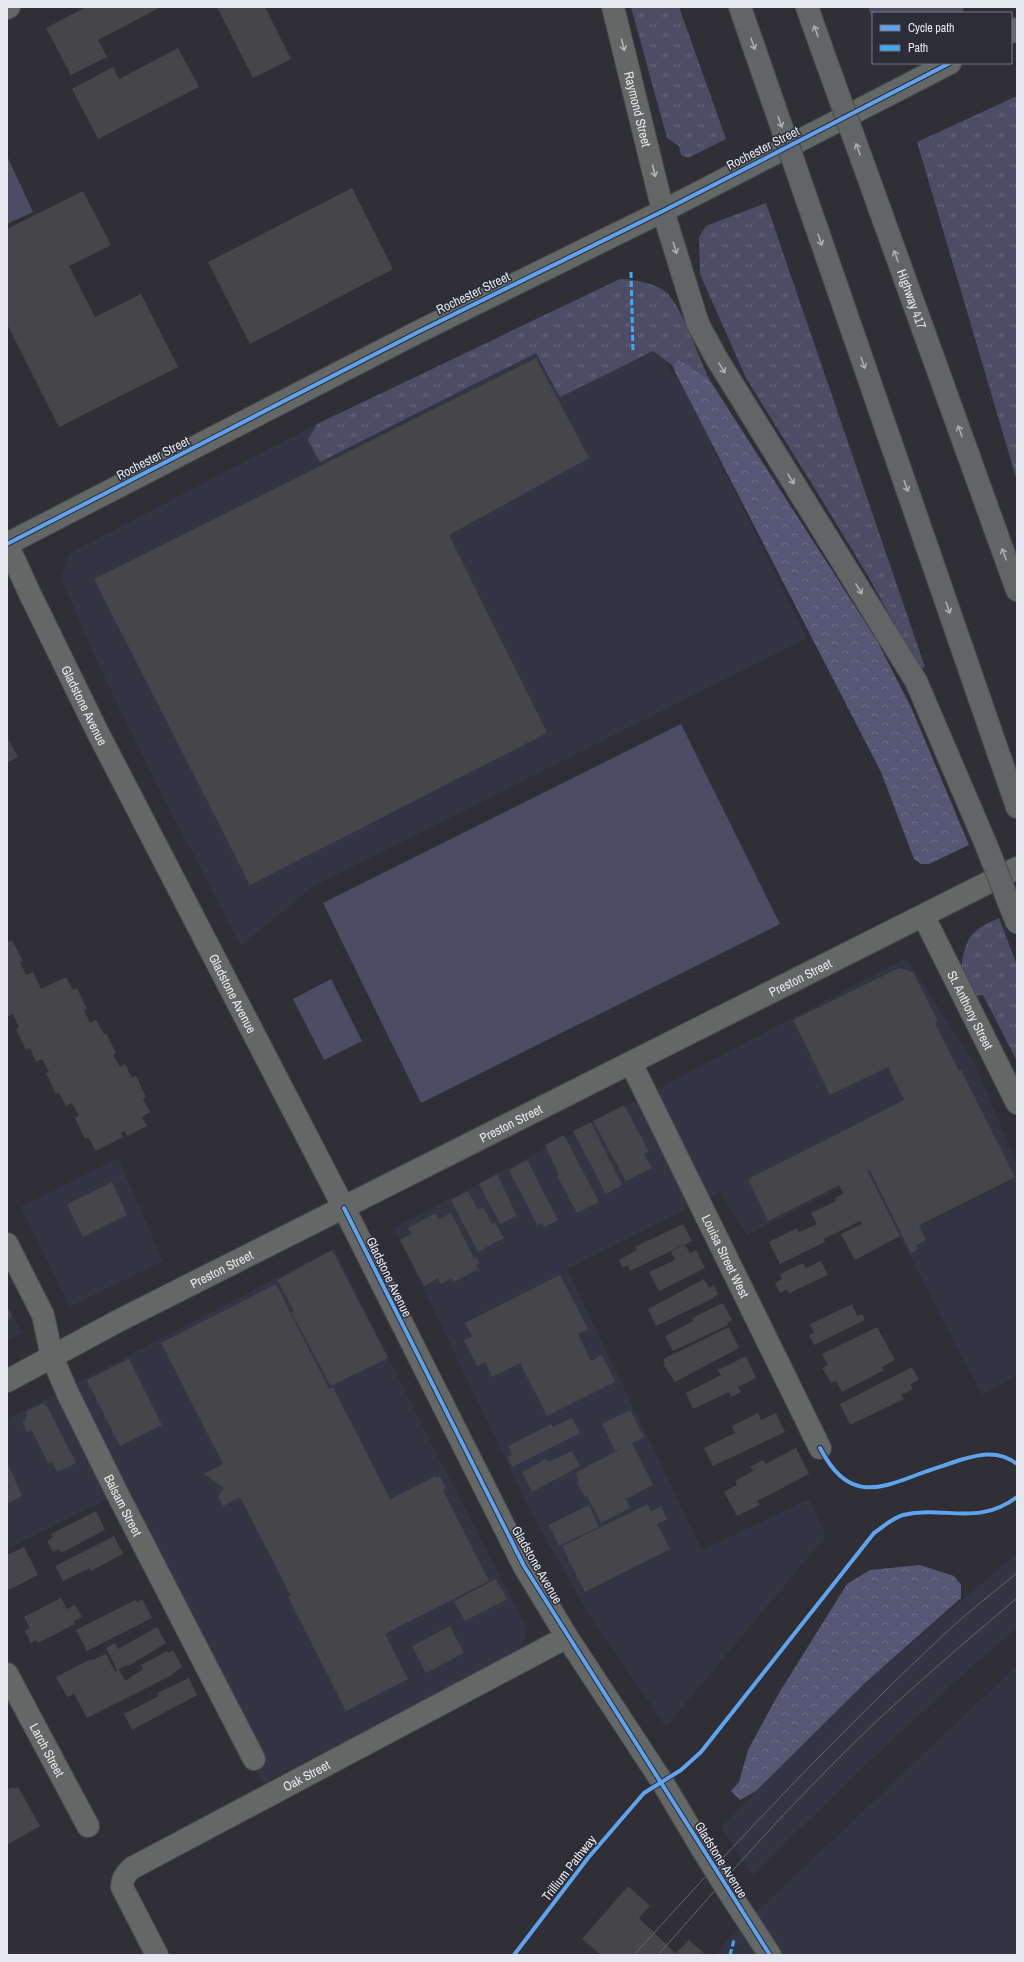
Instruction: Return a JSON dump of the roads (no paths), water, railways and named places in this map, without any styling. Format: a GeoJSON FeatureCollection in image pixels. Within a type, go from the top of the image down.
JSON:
{"type":"FeatureCollection","features":[{"type":"Feature","properties":{"kind":"highway"},"geometry":{"type":"LineString","coordinates":[[740,7],[1017,807]]}},
{"type":"Feature","properties":{"kind":"highway","name":"Highway 417"},"geometry":{"type":"LineString","coordinates":[[807,7],[1017,590]]}},
{"type":"Feature","properties":{"kind":"highway"},"geometry":{"type":"LineString","coordinates":[[663,211],[698,324],[721,366],[916,681],[985,842],[1017,923]]}},
{"type":"Feature","properties":{"kind":"main road","name":"Gladstone Avenue"},"geometry":{"type":"LineString","coordinates":[[7,544],[101,739],[344,1208]]}},
{"type":"Feature","properties":{"kind":"main road","name":"Preston Street"},"geometry":{"type":"LineString","coordinates":[[7,1381],[118,1321],[924,917],[1017,868]]}},
{"type":"Feature","properties":{"kind":"street","name":"Raymond Street"},"geometry":{"type":"LineString","coordinates":[[613,7],[663,211]]}},
{"type":"Feature","properties":{"kind":"street","name":"Rochester Street"},"geometry":{"type":"LineString","coordinates":[[7,544],[418,332],[663,211],[948,64]]}},
{"type":"Feature","properties":{"kind":"street","name":"St. Anthony Street"},"geometry":{"type":"LineString","coordinates":[[924,917],[1017,1103]]}},
{"type":"Feature","properties":{"kind":"street","name":"Louisa Street West"},"geometry":{"type":"LineString","coordinates":[[631,1063],[820,1448]]}},
{"type":"Feature","properties":{"kind":"street","name":"Gladstone Avenue"},"geometry":{"type":"LineString","coordinates":[[344,1208],[524,1566],[567,1637],[663,1783],[732,1897],[770,1955]]}},
{"type":"Feature","properties":{"kind":"street","name":"Balsam Street"},"geometry":{"type":"LineString","coordinates":[[7,1244],[43,1315],[52,1358],[119,1497],[254,1760]]}},
{"type":"Feature","properties":{"kind":"street","name":"Oak Street"},"geometry":{"type":"LineString","coordinates":[[157,1955],[122,1887],[122,1881],[126,1873],[132,1868],[567,1637]]}},
{"type":"Feature","properties":{"kind":"street","name":"Larch Street"},"geometry":{"type":"LineString","coordinates":[[7,1674],[88,1826]]}},
{"type":"Feature","properties":{"kind":"tram line"},"geometry":{"type":"LineString","coordinates":[[634,1955],[750,1829],[869,1706],[952,1627],[1017,1573]]}},
{"type":"Feature","properties":{"kind":"tram line"},"geometry":{"type":"LineString","coordinates":[[658,1955],[761,1839],[848,1748],[919,1682],[1017,1598]]}}]}
